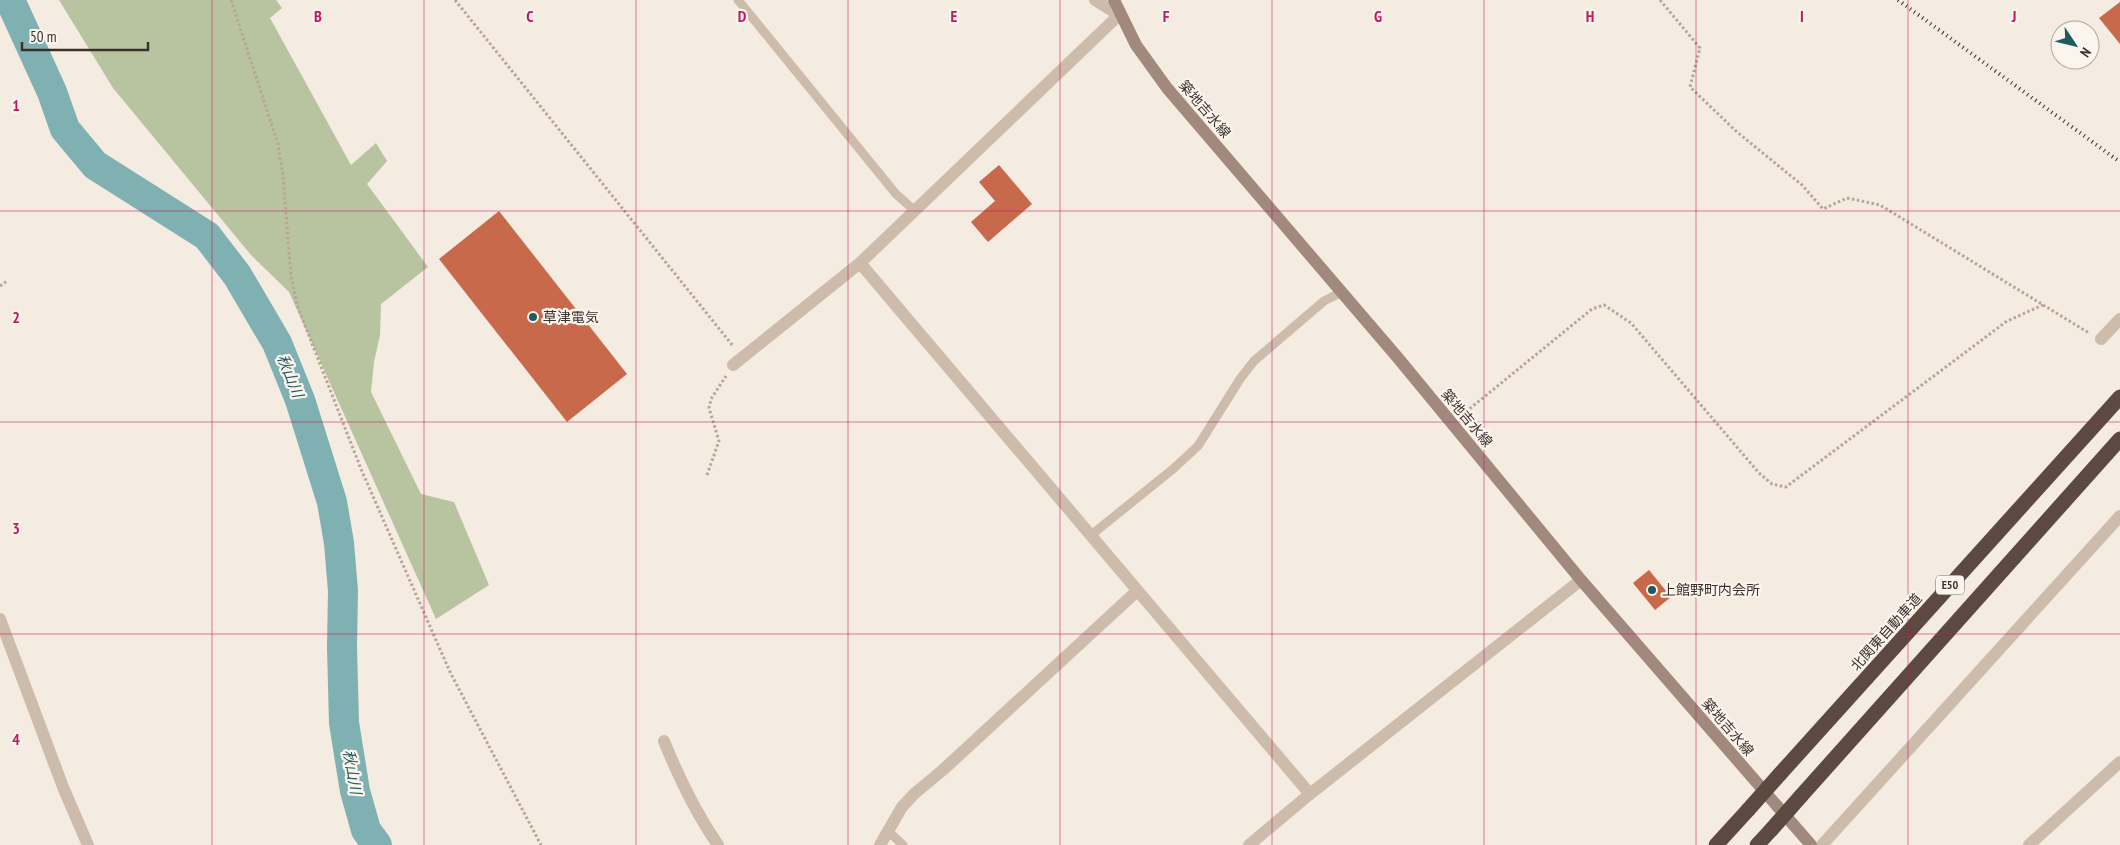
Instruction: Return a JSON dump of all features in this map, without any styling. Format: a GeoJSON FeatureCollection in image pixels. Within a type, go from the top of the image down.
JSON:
{"type":"FeatureCollection","features":[{"type":"Feature","properties":{"kind":"highway","name":"北関東自動車道"},"geometry":{"type":"LineString","coordinates":[[1716,845],[2120,397]]}},
{"type":"Feature","properties":{"kind":"highway","name":"E50"},"geometry":{"type":"LineString","coordinates":[[1757,845],[2120,439]]}},
{"type":"Feature","properties":{"kind":"main road","name":"築地吉水線"},"geometry":{"type":"LineString","coordinates":[[1114,0],[1136,45],[1167,88],[1342,292],[1581,580],[1811,845]]}},
{"type":"Feature","properties":{"kind":"street"},"geometry":{"type":"LineString","coordinates":[[737,361],[860,263],[1120,15],[1095,0]]}},
{"type":"Feature","properties":{"kind":"street"},"geometry":{"type":"LineString","coordinates":[[860,263],[1310,794]]}},
{"type":"Feature","properties":{"kind":"street"},"geometry":{"type":"LineString","coordinates":[[2100,339],[2120,319]]}},
{"type":"Feature","properties":{"kind":"street"},"geometry":{"type":"LineString","coordinates":[[1822,845],[2120,516]]}},
{"type":"Feature","properties":{"kind":"street"},"geometry":{"type":"LineString","coordinates":[[1251,844],[1310,794],[1581,580]]}},
{"type":"Feature","properties":{"kind":"street"},"geometry":{"type":"LineString","coordinates":[[880,845],[902,807],[914,794],[959,756],[1137,592]]}},
{"type":"Feature","properties":{"kind":"street"},"geometry":{"type":"LineString","coordinates":[[0,619],[63,787],[88,845]]}},
{"type":"Feature","properties":{"kind":"street"},"geometry":{"type":"LineString","coordinates":[[664,741],[684,790],[702,822],[718,845]]}},
{"type":"Feature","properties":{"kind":"street"},"geometry":{"type":"LineString","coordinates":[[2029,845],[2120,762]]}},
{"type":"Feature","properties":{"kind":"lane"},"geometry":{"type":"LineString","coordinates":[[738,0],[896,194],[915,211]]}},
{"type":"Feature","properties":{"kind":"lane"},"geometry":{"type":"LineString","coordinates":[[1090,536],[1198,446],[1254,360],[1324,301],[1342,292]]}},
{"type":"Feature","properties":{"kind":"lane"},"geometry":{"type":"LineString","coordinates":[[888,832],[903,845]]}},
{"type":"Feature","properties":{"kind":"path"},"geometry":{"type":"LineString","coordinates":[[231,0],[278,144],[283,176],[291,275],[297,305],[361,469],[450,672],[541,845]]}},
{"type":"Feature","properties":{"kind":"path"},"geometry":{"type":"LineString","coordinates":[[455,0],[737,361],[711,399],[709,408],[719,441],[707,475]]}},
{"type":"Feature","properties":{"kind":"path"},"geometry":{"type":"LineString","coordinates":[[1660,0],[1700,48],[1690,88],[1737,132],[1802,185],[1823,209],[1846,198],[1880,205],[2100,339]]}},
{"type":"Feature","properties":{"kind":"path"},"geometry":{"type":"LineString","coordinates":[[0,286],[7,281]]}},
{"type":"Feature","properties":{"kind":"path"},"geometry":{"type":"LineString","coordinates":[[1452,423],[1592,309],[1604,305],[1631,323],[1759,473],[1772,484],[1786,487],[2007,321],[2043,305]]}},
{"type":"Feature","properties":{"kind":"green space"},"geometry":{"type":"Polygon","coordinates":[[[59,0],[276,0],[282,8],[270,18],[351,165],[376,143],[387,161],[367,184],[428,267],[381,304],[380,335],[374,362],[371,392],[421,494],[454,502],[489,585],[436,619],[289,292],[251,255],[113,88],[59,0]]]}},
{"type":"Feature","properties":{"kind":"building"},"geometry":{"type":"Polygon","coordinates":[[[2120,2],[2120,44],[2099,18],[2120,2]]]}},
{"type":"Feature","properties":{"kind":"building"},"geometry":{"type":"Polygon","coordinates":[[[999,165],[1032,204],[988,242],[971,222],[995,201],[979,182],[999,165]]]}},
{"type":"Feature","properties":{"kind":"building","name":"草津電気"},"geometry":{"type":"Polygon","coordinates":[[[499,211],[627,374],[567,422],[439,259],[499,211]]]}},
{"type":"Feature","properties":{"kind":"building","name":"上館野町内会所"},"geometry":{"type":"Polygon","coordinates":[[[1649,570],[1671,597],[1655,610],[1633,583],[1649,570]]]}},
{"type":"Feature","properties":{"kind":"waterway","name":"秋山川"},"geometry":{"type":"LineString","coordinates":[[10,0],[52,92],[65,129],[95,165],[207,236],[237,275],[277,343],[300,400],[332,502],[339,543],[343,591],[344,723],[355,791],[366,830],[377,845]]}},
{"type":"Feature","properties":{"kind":"railway"},"geometry":{"type":"LineString","coordinates":[[1898,0],[2120,162]]}},
{"type":"Feature","properties":{"kind":"place","name":"草津電気"},"geometry":{"type":"Point","coordinates":[533,317]}},
{"type":"Feature","properties":{"kind":"place","name":"上館野町内会所"},"geometry":{"type":"Point","coordinates":[1652,590]}}]}
